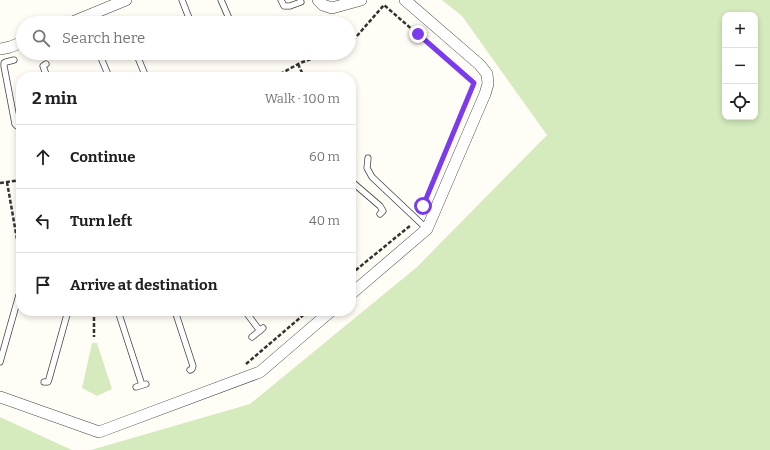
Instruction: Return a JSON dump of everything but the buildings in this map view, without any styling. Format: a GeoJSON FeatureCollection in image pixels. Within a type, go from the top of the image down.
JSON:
{"type":"FeatureCollection","features":[{"type":"Feature","properties":{"kind":"street"},"geometry":{"type":"LineString","coordinates":[[87,16],[126,0]]}},
{"type":"Feature","properties":{"kind":"street"},"geometry":{"type":"LineString","coordinates":[[318,0],[323,5],[332,8],[361,0]]}},
{"type":"Feature","properties":{"kind":"street"},"geometry":{"type":"LineString","coordinates":[[356,290],[427,228],[486,94],[488,84],[487,74],[480,65],[405,0]]}},
{"type":"Feature","properties":{"kind":"street"},"geometry":{"type":"LineString","coordinates":[[0,49],[16,45]]}},
{"type":"Feature","properties":{"kind":"street"},"geometry":{"type":"LineString","coordinates":[[0,397],[99,432],[260,372],[325,316]]}},
{"type":"Feature","properties":{"kind":"lane"},"geometry":{"type":"LineString","coordinates":[[182,0],[188,16]]}},
{"type":"Feature","properties":{"kind":"lane"},"geometry":{"type":"LineString","coordinates":[[221,0],[228,16]]}},
{"type":"Feature","properties":{"kind":"lane"},"geometry":{"type":"LineString","coordinates":[[281,0],[284,6],[287,7],[301,2]]}},
{"type":"Feature","properties":{"kind":"lane"},"geometry":{"type":"LineString","coordinates":[[14,60],[4,63],[4,72],[16,125]]}},
{"type":"Feature","properties":{"kind":"lane"},"geometry":{"type":"LineString","coordinates":[[102,60],[107,72]]}},
{"type":"Feature","properties":{"kind":"lane"},"geometry":{"type":"LineString","coordinates":[[139,60],[144,72]]}},
{"type":"Feature","properties":{"kind":"lane"},"geometry":{"type":"LineString","coordinates":[[45,72],[43,66],[46,64]]}},
{"type":"Feature","properties":{"kind":"lane"},"geometry":{"type":"LineString","coordinates":[[368,158],[367,168],[372,177],[427,228]]}},
{"type":"Feature","properties":{"kind":"lane"},"geometry":{"type":"LineString","coordinates":[[356,185],[380,206],[382,211],[380,214]]}},
{"type":"Feature","properties":{"kind":"lane"},"geometry":{"type":"LineString","coordinates":[[0,362],[16,306]]}},
{"type":"Feature","properties":{"kind":"lane"},"geometry":{"type":"LineString","coordinates":[[44,382],[48,382],[67,316]]}},
{"type":"Feature","properties":{"kind":"lane"},"geometry":{"type":"LineString","coordinates":[[120,316],[144,384],[136,387]]}},
{"type":"Feature","properties":{"kind":"lane"},"geometry":{"type":"LineString","coordinates":[[177,316],[193,366],[190,370]]}},
{"type":"Feature","properties":{"kind":"lane"},"geometry":{"type":"LineString","coordinates":[[249,316],[262,330],[252,337]]}},
{"type":"Feature","properties":{"kind":"path"},"geometry":{"type":"LineString","coordinates":[[356,37],[384,5],[474,83],[453,133]]}},
{"type":"Feature","properties":{"kind":"path"},"geometry":{"type":"LineString","coordinates":[[284,72],[309,60]]}},
{"type":"Feature","properties":{"kind":"path"},"geometry":{"type":"LineString","coordinates":[[298,64],[302,72]]}},
{"type":"Feature","properties":{"kind":"path"},"geometry":{"type":"LineString","coordinates":[[0,183],[16,181]]}},
{"type":"Feature","properties":{"kind":"path"},"geometry":{"type":"LineString","coordinates":[[6,182],[16,235]]}},
{"type":"Feature","properties":{"kind":"path"},"geometry":{"type":"LineString","coordinates":[[356,270],[418,219]]}},
{"type":"Feature","properties":{"kind":"path"},"geometry":{"type":"LineString","coordinates":[[94,316],[94,337]]}},
{"type":"Feature","properties":{"kind":"path"},"geometry":{"type":"LineString","coordinates":[[246,364],[302,316]]}},
{"type":"Feature","properties":{"kind":"green space"},"geometry":{"type":"Polygon","coordinates":[[[442,0],[770,0],[770,450],[91,450],[250,404],[417,267],[547,135],[462,16],[442,0]]]}},
{"type":"Feature","properties":{"kind":"green space"},"geometry":{"type":"Polygon","coordinates":[[[92,343],[97,343],[112,389],[97,396],[82,388],[92,343]]]}},
{"type":"Feature","properties":{"kind":"green space"},"geometry":{"type":"Polygon","coordinates":[[[0,417],[72,450],[0,450],[0,417]]]}},
{"type":"Feature","properties":{"kind":"route"},"geometry":{"type":"LineString","coordinates":[[418,34],[474,83],[423,206]]}}]}
